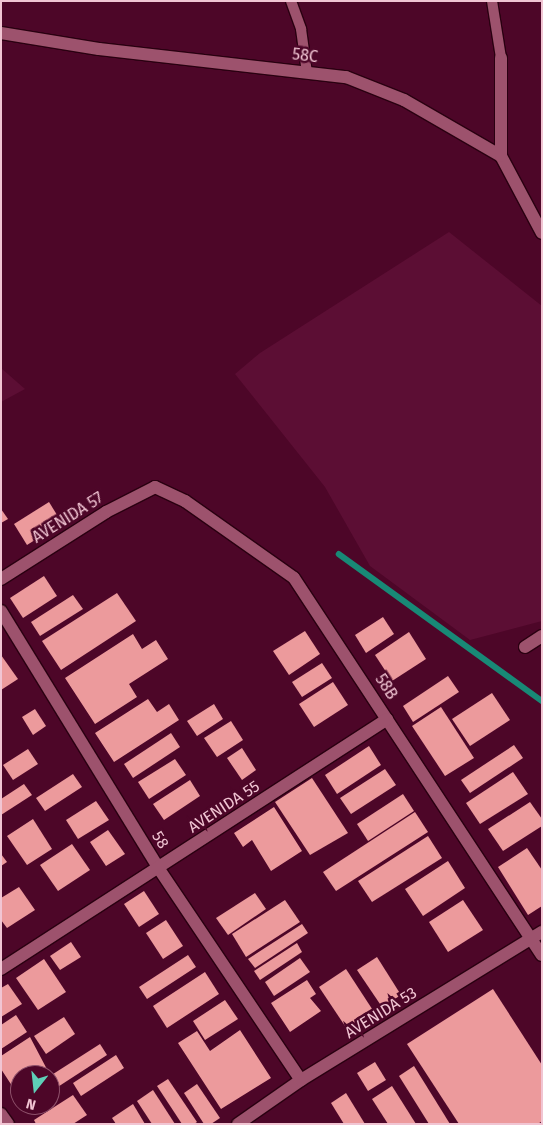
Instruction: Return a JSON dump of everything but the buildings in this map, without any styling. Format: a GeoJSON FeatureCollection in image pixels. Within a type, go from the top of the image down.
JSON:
{"type":"FeatureCollection","features":[{"type":"Feature","properties":{"kind":"street","name":"58C"},"geometry":{"type":"LineString","coordinates":[[1,33],[99,48],[346,77],[404,100],[501,156]]}},
{"type":"Feature","properties":{"kind":"street"},"geometry":{"type":"LineString","coordinates":[[501,58],[501,156],[542,233]]}},
{"type":"Feature","properties":{"kind":"street","name":"AVENIDA 57"},"geometry":{"type":"LineString","coordinates":[[1,580],[106,512],[154,487]]}},
{"type":"Feature","properties":{"kind":"street","name":"58B"},"geometry":{"type":"LineString","coordinates":[[154,487],[185,501],[294,578],[387,719],[536,935],[542,955]]}},
{"type":"Feature","properties":{"kind":"street","name":"58"},"geometry":{"type":"LineString","coordinates":[[1,611],[159,870],[301,1080]]}},
{"type":"Feature","properties":{"kind":"street"},"geometry":{"type":"LineString","coordinates":[[525,647],[542,636]]}},
{"type":"Feature","properties":{"kind":"street","name":"AVENIDA 55"},"geometry":{"type":"LineString","coordinates":[[1,969],[159,870],[387,719]]}},
{"type":"Feature","properties":{"kind":"street","name":"AVENIDA 53"},"geometry":{"type":"LineString","coordinates":[[238,1124],[301,1080],[536,935]]}},
{"type":"Feature","properties":{"kind":"street"},"geometry":{"type":"LineString","coordinates":[[1,1114],[8,1124]]}},
{"type":"Feature","properties":{"kind":"lane"},"geometry":{"type":"LineString","coordinates":[[291,1],[301,29],[307,73]]}},
{"type":"Feature","properties":{"kind":"lane"},"geometry":{"type":"LineString","coordinates":[[492,1],[501,58]]}},
{"type":"Feature","properties":{"kind":"shaded area"},"geometry":{"type":"Polygon","coordinates":[[[449,232],[542,306],[542,621],[470,640],[370,566],[325,487],[235,374],[260,353],[449,232]]]}},
{"type":"Feature","properties":{"kind":"shaded area"},"geometry":{"type":"Polygon","coordinates":[[[1,368],[25,389],[1,402],[1,368]]]}},
{"type":"Feature","properties":{"kind":"waterway"},"geometry":{"type":"LineString","coordinates":[[339,554],[542,701]]}}]}
